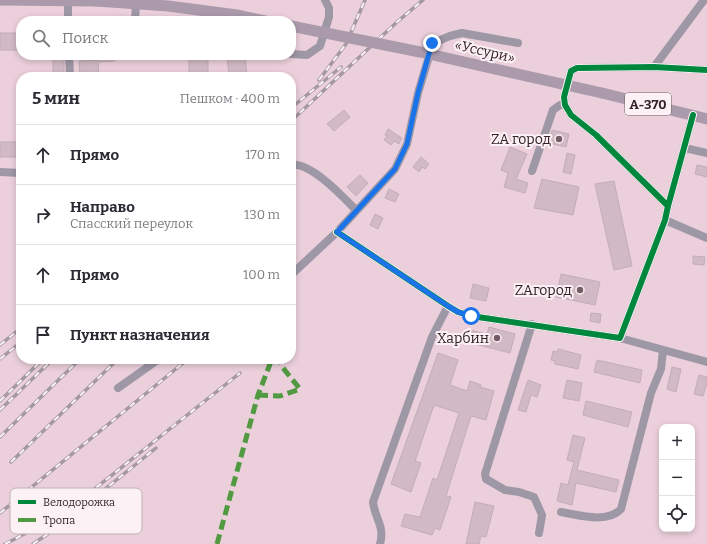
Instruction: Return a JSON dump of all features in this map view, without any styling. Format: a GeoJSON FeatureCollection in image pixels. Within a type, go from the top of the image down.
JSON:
{"type":"FeatureCollection","features":[{"type":"Feature","properties":{"kind":"highway"},"geometry":{"type":"LineString","coordinates":[[0,0],[96,1],[168,6],[242,16]]}},
{"type":"Feature","properties":{"kind":"highway","name":"«Уссури»"},"geometry":{"type":"LineString","coordinates":[[296,27],[420,52],[693,115]]}},
{"type":"Feature","properties":{"kind":"highway","name":"А-370"},"geometry":{"type":"LineString","coordinates":[[693,115],[707,119]]}},
{"type":"Feature","properties":{"kind":"street"},"geometry":{"type":"LineString","coordinates":[[296,54],[307,55],[320,46],[329,17],[329,8],[325,0]]}},
{"type":"Feature","properties":{"kind":"street"},"geometry":{"type":"LineString","coordinates":[[654,67],[704,0]]}},
{"type":"Feature","properties":{"kind":"street"},"geometry":{"type":"LineString","coordinates":[[68,16],[69,1]]}},
{"type":"Feature","properties":{"kind":"street"},"geometry":{"type":"LineString","coordinates":[[135,16],[136,3]]}},
{"type":"Feature","properties":{"kind":"street"},"geometry":{"type":"LineString","coordinates":[[296,270],[337,232],[395,169],[407,144],[418,93],[432,43],[462,33],[518,43]]}},
{"type":"Feature","properties":{"kind":"street"},"geometry":{"type":"LineString","coordinates":[[69,60],[70,72]]}},
{"type":"Feature","properties":{"kind":"street"},"geometry":{"type":"LineString","coordinates":[[668,206],[596,135],[571,115],[565,106],[564,97],[571,71],[583,67],[654,67],[707,70]]}},
{"type":"Feature","properties":{"kind":"street"},"geometry":{"type":"LineString","coordinates":[[532,171],[553,110],[560,105],[565,106]]}},
{"type":"Feature","properties":{"kind":"street"},"geometry":{"type":"LineString","coordinates":[[620,338],[665,220],[693,115]]}},
{"type":"Feature","properties":{"kind":"street"},"geometry":{"type":"LineString","coordinates":[[685,148],[707,153]]}},
{"type":"Feature","properties":{"kind":"street"},"geometry":{"type":"LineString","coordinates":[[296,164],[301,165],[318,175],[356,210]]}},
{"type":"Feature","properties":{"kind":"street"},"geometry":{"type":"LineString","coordinates":[[0,172],[16,173]]}},
{"type":"Feature","properties":{"kind":"street"},"geometry":{"type":"LineString","coordinates":[[665,220],[707,238]]}},
{"type":"Feature","properties":{"kind":"street"},"geometry":{"type":"LineString","coordinates":[[337,232],[458,312],[471,316],[620,338],[707,362]]}},
{"type":"Feature","properties":{"kind":"street"},"geometry":{"type":"LineString","coordinates":[[380,544],[382,531],[374,512],[373,502],[432,337],[448,306]]}},
{"type":"Feature","properties":{"kind":"street"},"geometry":{"type":"LineString","coordinates":[[532,324],[485,474],[486,479],[504,490],[519,492],[534,497],[542,515],[539,532]]}},
{"type":"Feature","properties":{"kind":"street"},"geometry":{"type":"LineString","coordinates":[[561,512],[602,518],[616,514],[621,509],[651,393],[661,369],[663,350]]}},
{"type":"Feature","properties":{"kind":"street"},"geometry":{"type":"LineString","coordinates":[[118,388],[152,364]]}},
{"type":"Feature","properties":{"kind":"building"},"geometry":{"type":"Polygon","coordinates":[[[0,33],[16,33],[16,50],[0,50],[0,33]]]}},
{"type":"Feature","properties":{"kind":"building"},"geometry":{"type":"Polygon","coordinates":[[[53,60],[64,60],[64,72],[53,72],[53,60]]]}},
{"type":"Feature","properties":{"kind":"building"},"geometry":{"type":"Polygon","coordinates":[[[98,60],[99,72],[80,72],[79,61],[98,60]]]}},
{"type":"Feature","properties":{"kind":"building"},"geometry":{"type":"Polygon","coordinates":[[[99,60],[115,60],[115,61],[99,62],[99,60]]]}},
{"type":"Feature","properties":{"kind":"building"},"geometry":{"type":"Polygon","coordinates":[[[189,60],[208,60],[208,72],[189,72],[189,60]]]}},
{"type":"Feature","properties":{"kind":"building"},"geometry":{"type":"Polygon","coordinates":[[[227,60],[245,60],[247,72],[229,72],[227,60]]]}},
{"type":"Feature","properties":{"kind":"building"},"geometry":{"type":"Polygon","coordinates":[[[344,110],[350,117],[334,131],[327,124],[344,110]]]}},
{"type":"Feature","properties":{"kind":"building"},"geometry":{"type":"Polygon","coordinates":[[[388,129],[402,138],[399,144],[394,141],[391,145],[384,140],[387,136],[385,135],[388,129]]]}},
{"type":"Feature","properties":{"kind":"building","name":"ZA город"},"geometry":{"type":"Polygon","coordinates":[[[552,130],[569,134],[566,147],[549,143],[552,130]]]}},
{"type":"Feature","properties":{"kind":"building"},"geometry":{"type":"Polygon","coordinates":[[[0,142],[16,142],[16,157],[0,157],[0,142]]]}},
{"type":"Feature","properties":{"kind":"building"},"geometry":{"type":"Polygon","coordinates":[[[510,147],[527,154],[516,179],[528,183],[525,193],[504,187],[508,173],[501,170],[510,147]]]}},
{"type":"Feature","properties":{"kind":"building"},"geometry":{"type":"Polygon","coordinates":[[[567,153],[575,155],[571,174],[563,172],[567,153]]]}},
{"type":"Feature","properties":{"kind":"building"},"geometry":{"type":"Polygon","coordinates":[[[421,157],[429,164],[425,169],[422,167],[419,172],[413,167],[421,157]]]}},
{"type":"Feature","properties":{"kind":"building"},"geometry":{"type":"Polygon","coordinates":[[[697,165],[707,167],[707,177],[695,174],[697,165]]]}},
{"type":"Feature","properties":{"kind":"building"},"geometry":{"type":"Polygon","coordinates":[[[360,175],[368,183],[356,196],[347,187],[360,175]]]}},
{"type":"Feature","properties":{"kind":"building"},"geometry":{"type":"Polygon","coordinates":[[[542,179],[579,187],[573,215],[534,208],[542,179]]]}},
{"type":"Feature","properties":{"kind":"building"},"geometry":{"type":"Polygon","coordinates":[[[614,181],[632,266],[614,270],[595,184],[614,181]]]}},
{"type":"Feature","properties":{"kind":"building"},"geometry":{"type":"Polygon","coordinates":[[[389,189],[399,194],[395,202],[385,198],[389,189]]]}},
{"type":"Feature","properties":{"kind":"building"},"geometry":{"type":"Polygon","coordinates":[[[375,214],[383,218],[378,229],[370,225],[375,214]]]}},
{"type":"Feature","properties":{"kind":"building"},"geometry":{"type":"Polygon","coordinates":[[[693,256],[705,257],[704,265],[693,264],[693,256]]]}},
{"type":"Feature","properties":{"kind":"building"},"geometry":{"type":"Polygon","coordinates":[[[561,274],[600,282],[595,305],[556,297],[561,274]]]}},
{"type":"Feature","properties":{"kind":"building"},"geometry":{"type":"Polygon","coordinates":[[[473,284],[489,288],[486,301],[470,298],[473,284]]]}},
{"type":"Feature","properties":{"kind":"building"},"geometry":{"type":"Polygon","coordinates":[[[591,313],[601,314],[600,323],[590,321],[591,313]]]}},
{"type":"Feature","properties":{"kind":"building"},"geometry":{"type":"Polygon","coordinates":[[[489,327],[515,334],[510,353],[467,342],[470,330],[487,334],[489,327]]]}},
{"type":"Feature","properties":{"kind":"building"},"geometry":{"type":"Polygon","coordinates":[[[558,349],[581,355],[578,369],[555,364],[555,361],[551,360],[553,351],[557,352],[558,349]]]}},
{"type":"Feature","properties":{"kind":"building"},"geometry":{"type":"Polygon","coordinates":[[[438,353],[458,360],[450,385],[467,391],[470,381],[481,385],[480,387],[494,391],[486,420],[471,416],[446,496],[451,497],[440,530],[435,528],[432,535],[401,526],[405,514],[420,517],[433,478],[437,480],[459,413],[434,405],[415,461],[421,463],[411,492],[391,484],[438,353]]]}},
{"type":"Feature","properties":{"kind":"building"},"geometry":{"type":"Polygon","coordinates":[[[597,360],[642,370],[640,383],[594,372],[597,360]]]}},
{"type":"Feature","properties":{"kind":"building"},"geometry":{"type":"Polygon","coordinates":[[[672,367],[681,369],[676,392],[667,389],[672,367]]]}},
{"type":"Feature","properties":{"kind":"building"},"geometry":{"type":"Polygon","coordinates":[[[699,375],[707,377],[707,383],[703,396],[694,394],[699,375]]]}},
{"type":"Feature","properties":{"kind":"building"},"geometry":{"type":"Polygon","coordinates":[[[528,380],[541,385],[537,397],[531,395],[526,412],[518,410],[528,380]]]}},
{"type":"Feature","properties":{"kind":"building"},"geometry":{"type":"Polygon","coordinates":[[[567,380],[582,383],[579,401],[563,398],[567,380]]]}},
{"type":"Feature","properties":{"kind":"building"},"geometry":{"type":"Polygon","coordinates":[[[586,401],[632,412],[628,427],[583,415],[586,401]]]}},
{"type":"Feature","properties":{"kind":"building"},"geometry":{"type":"Polygon","coordinates":[[[573,435],[585,438],[577,470],[619,480],[616,492],[576,483],[572,505],[557,501],[561,483],[568,485],[574,462],[567,460],[573,435]]]}},
{"type":"Feature","properties":{"kind":"building"},"geometry":{"type":"Polygon","coordinates":[[[475,502],[494,506],[486,537],[481,536],[479,544],[466,544],[475,502]]]}},
{"type":"Feature","properties":{"kind":"railway"},"geometry":{"type":"LineString","coordinates":[[319,80],[346,44],[365,0]]}},
{"type":"Feature","properties":{"kind":"railway"},"geometry":{"type":"LineString","coordinates":[[296,116],[397,22],[423,0]]}},
{"type":"Feature","properties":{"kind":"railway"},"geometry":{"type":"LineString","coordinates":[[296,104],[341,67]]}},
{"type":"Feature","properties":{"kind":"railway"},"geometry":{"type":"LineString","coordinates":[[0,345],[16,332]]}},
{"type":"Feature","properties":{"kind":"railway"},"geometry":{"type":"LineString","coordinates":[[0,359],[16,346]]}},
{"type":"Feature","properties":{"kind":"railway"},"geometry":{"type":"LineString","coordinates":[[0,401],[38,364]]}},
{"type":"Feature","properties":{"kind":"railway"},"geometry":{"type":"LineString","coordinates":[[0,410],[48,364]]}},
{"type":"Feature","properties":{"kind":"railway"},"geometry":{"type":"LineString","coordinates":[[0,437],[75,364]]}},
{"type":"Feature","properties":{"kind":"railway"},"geometry":{"type":"LineString","coordinates":[[11,462],[113,364]]}},
{"type":"Feature","properties":{"kind":"railway"},"geometry":{"type":"LineString","coordinates":[[31,488],[182,364]]}},
{"type":"Feature","properties":{"kind":"railway"},"geometry":{"type":"LineString","coordinates":[[96,488],[240,373]]}},
{"type":"Feature","properties":{"kind":"railway"},"geometry":{"type":"LineString","coordinates":[[106,488],[156,448]]}},
{"type":"Feature","properties":{"kind":"railway"},"geometry":{"type":"LineString","coordinates":[[0,513],[10,505]]}},
{"type":"Feature","properties":{"kind":"railway"},"geometry":{"type":"LineString","coordinates":[[5,544],[24,534]]}},
{"type":"Feature","properties":{"kind":"railway"},"geometry":{"type":"LineString","coordinates":[[33,544],[48,534]]}},
{"type":"Feature","properties":{"kind":"marked path"},"geometry":{"type":"LineString","coordinates":[[217,544],[258,395],[270,364]]}},
{"type":"Feature","properties":{"kind":"marked path"},"geometry":{"type":"LineString","coordinates":[[258,395],[280,396],[300,389],[281,364]]}},
{"type":"Feature","properties":{"kind":"cycle path"},"geometry":{"type":"LineString","coordinates":[[693,115],[668,206],[596,135],[571,115],[565,105],[564,97],[571,71],[577,68],[654,67],[707,70]]}},
{"type":"Feature","properties":{"kind":"cycle path"},"geometry":{"type":"LineString","coordinates":[[337,232],[458,312],[471,316],[620,338],[665,220],[668,206]]}},
{"type":"Feature","properties":{"kind":"place","name":"ZA город"},"geometry":{"type":"Point","coordinates":[559,139]}},
{"type":"Feature","properties":{"kind":"place","name":"ZAгород"},"geometry":{"type":"Point","coordinates":[580,290]}},
{"type":"Feature","properties":{"kind":"place","name":"Харбин"},"geometry":{"type":"Point","coordinates":[497,338]}},
{"type":"Feature","properties":{"kind":"route"},"geometry":{"type":"LineString","coordinates":[[432,43],[418,93],[407,144],[401,159],[395,169],[337,232],[448,306],[458,312],[471,316]]}}]}
